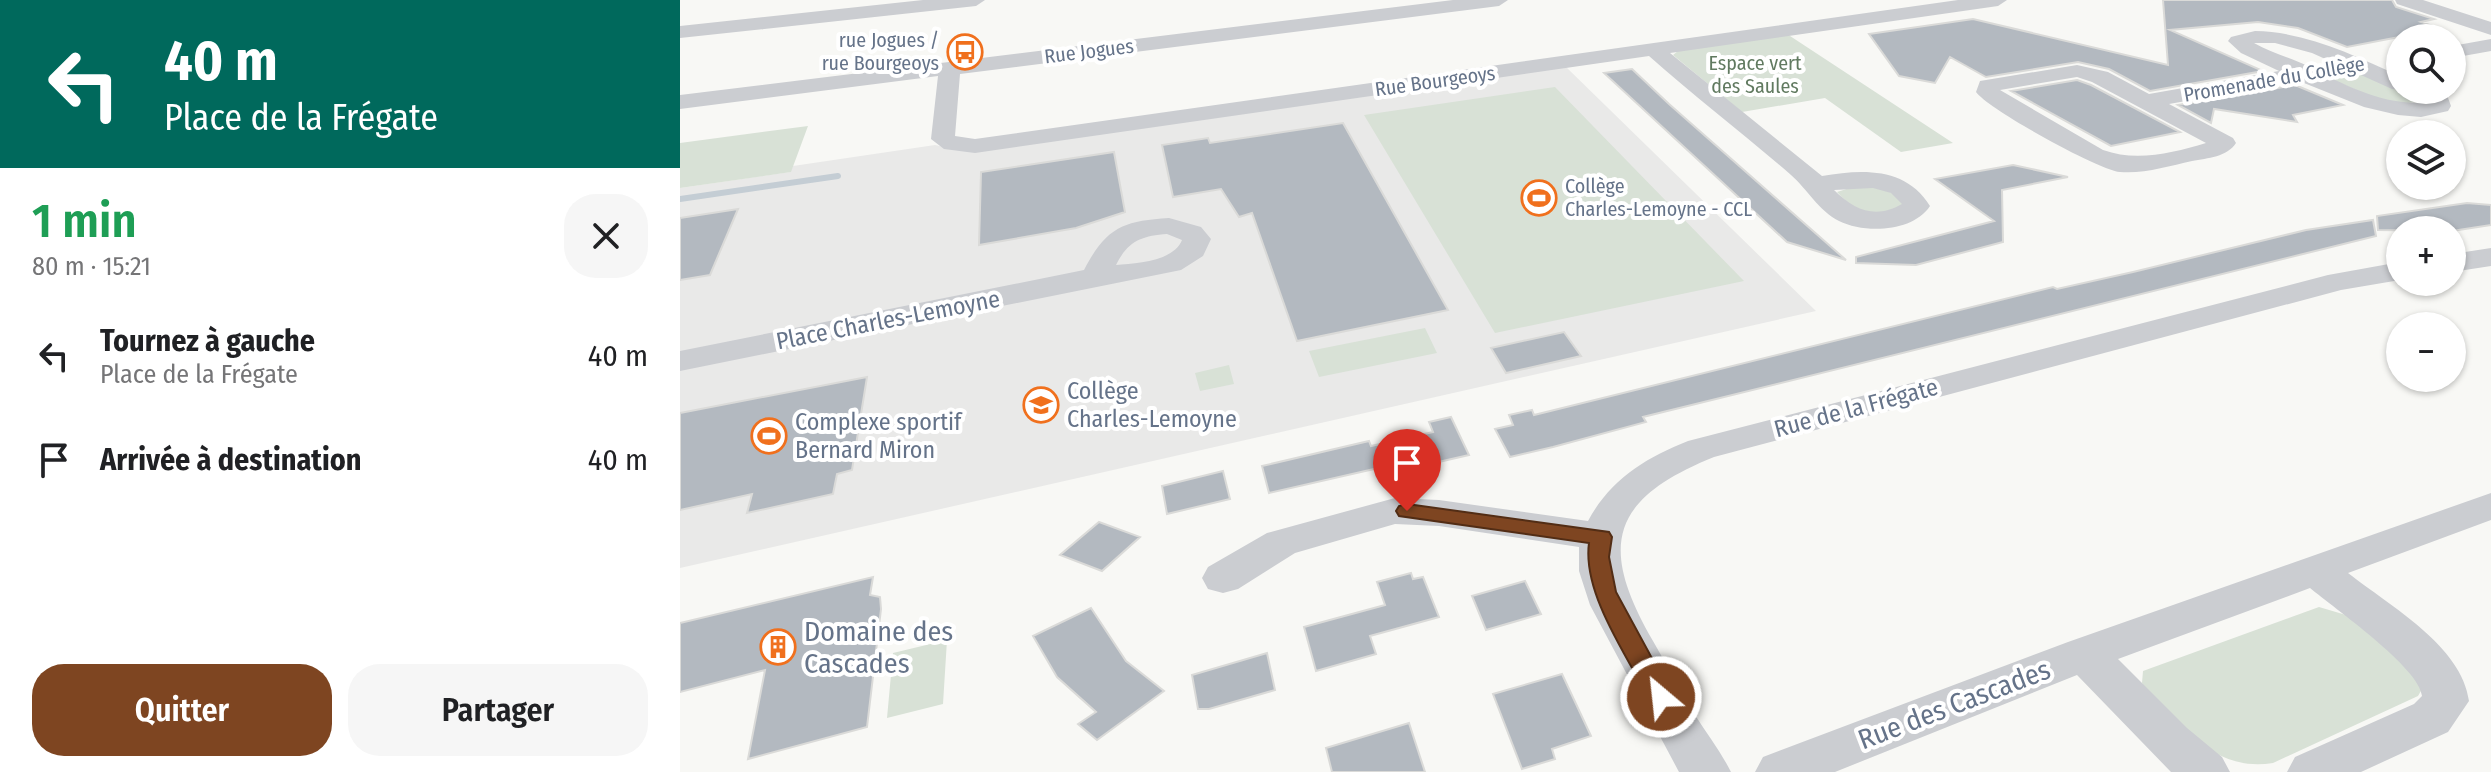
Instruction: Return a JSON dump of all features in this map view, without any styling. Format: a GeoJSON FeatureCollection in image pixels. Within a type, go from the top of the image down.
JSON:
{"type":"FeatureCollection","features":[{"type":"Feature","properties":{"kind":"street"},"geometry":{"type":"LineString","coordinates":[[680,32],[809,9],[976,0]]}},
{"type":"Feature","properties":{"kind":"street","name":"Rue Bourgeoys"},"geometry":{"type":"LineString","coordinates":[[950,68],[943,139],[953,144],[975,146],[1998,0]]}},
{"type":"Feature","properties":{"kind":"street"},"geometry":{"type":"LineString","coordinates":[[2404,0],[2491,32]]}},
{"type":"Feature","properties":{"kind":"street","name":"Rue Jogues"},"geometry":{"type":"LineString","coordinates":[[680,102],[1484,1]]}},
{"type":"Feature","properties":{"kind":"street"},"geometry":{"type":"LineString","coordinates":[[2466,38],[2491,32]]}},
{"type":"Feature","properties":{"kind":"street"},"geometry":{"type":"LineString","coordinates":[[2386,78],[2283,38],[2256,36],[2238,41],[2242,47],[2389,108],[2418,111],[2440,104]]}},
{"type":"Feature","properties":{"kind":"street"},"geometry":{"type":"LineString","coordinates":[[2466,49],[2491,45]]}},
{"type":"Feature","properties":{"kind":"street"},"geometry":{"type":"LineString","coordinates":[[1653,49],[1817,185]]}},
{"type":"Feature","properties":{"kind":"street","name":"Promenade du Collège"},"geometry":{"type":"LineString","coordinates":[[2149,101],[2214,135],[2223,145],[2143,164],[2118,164],[2082,148],[1989,94],[1986,89],[1999,82],[2077,71],[2100,77],[2149,101],[2386,58]]}},
{"type":"Feature","properties":{"kind":"street"},"geometry":{"type":"LineString","coordinates":[[2466,261],[2491,257]]}},
{"type":"Feature","properties":{"kind":"street","name":"Rue de la Frégate"},"geometry":{"type":"LineString","coordinates":[[1706,772],[1687,746],[1605,592],[1598,557],[1609,516],[1627,493],[1660,467],[1693,452],[2326,285],[2386,274]]}},
{"type":"Feature","properties":{"kind":"street","name":"Place Charles-Lemoyne"},"geometry":{"type":"LineString","coordinates":[[680,361],[1095,277]]}},
{"type":"Feature","properties":{"kind":"street","name":"Rue des Cascades"},"geometry":{"type":"LineString","coordinates":[[1780,772],[2084,654],[2491,506]]}},
{"type":"Feature","properties":{"kind":"street"},"geometry":{"type":"LineString","coordinates":[[1223,578],[1281,543],[1395,511],[1439,513],[1601,537]]}},
{"type":"Feature","properties":{"kind":"street"},"geometry":{"type":"LineString","coordinates":[[2312,772],[2431,718],[2446,701],[2444,684],[2422,655],[2316,570]]}},
{"type":"Feature","properties":{"kind":"street"},"geometry":{"type":"LineString","coordinates":[[2084,654],[2170,742],[2205,772]]}},
{"type":"Feature","properties":{"kind":"shaded area","name":"Collège Charles-Lemoyne"},"geometry":{"type":"Polygon","coordinates":[[[1565,66],[1816,311],[680,568],[680,188],[790,172],[793,166],[935,145],[964,151],[1565,66]]]}},
{"type":"Feature","properties":{"kind":"green space","name":"Espace vert des Saules"},"geometry":{"type":"Polygon","coordinates":[[[1787,34],[1953,143],[1901,152],[1825,98],[1742,112],[1673,55],[1678,51],[1787,34]]]}},
{"type":"Feature","properties":{"kind":"green space"},"geometry":{"type":"Polygon","coordinates":[[[2362,73],[2386,83],[2386,103],[2331,79],[2362,73]]]}},
{"type":"Feature","properties":{"kind":"green space","name":"Collège Charles-Lemoyne - CCL"},"geometry":{"type":"Polygon","coordinates":[[[1555,87],[1744,281],[1495,333],[1364,115],[1555,87]]]}},
{"type":"Feature","properties":{"kind":"green space"},"geometry":{"type":"Polygon","coordinates":[[[808,126],[791,172],[680,188],[680,143],[808,126]]]}},
{"type":"Feature","properties":{"kind":"green space"},"geometry":{"type":"Polygon","coordinates":[[[1856,186],[1875,186],[1899,196],[1904,205],[1885,212],[1859,209],[1837,192],[1856,186]]]}},
{"type":"Feature","properties":{"kind":"green space"},"geometry":{"type":"Polygon","coordinates":[[[1425,328],[1437,353],[1319,377],[1309,351],[1425,328]]]}},
{"type":"Feature","properties":{"kind":"green space"},"geometry":{"type":"Polygon","coordinates":[[[1229,365],[1234,384],[1200,391],[1195,373],[1229,365]]]}},
{"type":"Feature","properties":{"kind":"green space"},"geometry":{"type":"Polygon","coordinates":[[[2319,607],[2346,615],[2398,653],[2422,689],[2418,696],[2273,763],[2253,764],[2218,755],[2203,746],[2148,695],[2142,683],[2143,671],[2319,607]]]}},
{"type":"Feature","properties":{"kind":"green space"},"geometry":{"type":"Polygon","coordinates":[[[947,640],[943,704],[887,718],[893,653],[947,640]]]}},
{"type":"Feature","properties":{"kind":"building"},"geometry":{"type":"Polygon","coordinates":[[[2163,0],[2392,0],[2396,7],[2434,19],[2421,22],[2427,24],[2386,24],[2386,40],[2347,47],[2298,28],[2258,22],[2170,30],[2263,71],[2150,91],[2109,69],[2078,62],[1986,77],[1950,57],[1935,83],[1899,76],[1869,34],[1973,19],[2168,65],[2163,0]]]}},
{"type":"Feature","properties":{"kind":"building"},"geometry":{"type":"Polygon","coordinates":[[[1632,69],[1846,260],[1787,242],[1604,73],[1632,69]]]}},
{"type":"Feature","properties":{"kind":"building"},"geometry":{"type":"Polygon","coordinates":[[[2077,80],[2180,132],[2111,146],[2011,91],[2077,80]]]}},
{"type":"Feature","properties":{"kind":"building"},"geometry":{"type":"Polygon","coordinates":[[[2295,85],[2343,105],[2293,115],[2297,122],[2214,109],[2211,123],[2178,105],[2295,85]]]}},
{"type":"Feature","properties":{"kind":"building"},"geometry":{"type":"Polygon","coordinates":[[[1343,123],[1448,310],[1297,341],[1252,213],[1239,217],[1221,189],[1173,197],[1162,145],[1208,138],[1210,143],[1343,123]]]}},
{"type":"Feature","properties":{"kind":"building"},"geometry":{"type":"Polygon","coordinates":[[[1114,152],[1125,212],[1076,228],[979,245],[981,172],[1114,152]]]}},
{"type":"Feature","properties":{"kind":"building"},"geometry":{"type":"Polygon","coordinates":[[[2013,165],[2068,177],[2002,190],[2003,242],[1916,265],[1856,263],[1856,257],[1994,221],[1935,179],[2013,165]]]}},
{"type":"Feature","properties":{"kind":"building"},"geometry":{"type":"Polygon","coordinates":[[[2467,203],[2491,205],[2491,225],[2466,229],[2466,216],[2386,216],[2386,230],[2378,230],[2377,216],[2467,203]]]}},
{"type":"Feature","properties":{"kind":"building"},"geometry":{"type":"Polygon","coordinates":[[[738,209],[710,275],[680,280],[680,218],[738,209]]]}},
{"type":"Feature","properties":{"kind":"building"},"geometry":{"type":"Polygon","coordinates":[[[2373,220],[2376,236],[1643,417],[1646,422],[1553,447],[1510,457],[1495,429],[1513,425],[1509,415],[1532,410],[1534,415],[2053,287],[2057,289],[2133,272],[2306,230],[2373,220]]]}},
{"type":"Feature","properties":{"kind":"building"},"geometry":{"type":"Polygon","coordinates":[[[1564,332],[1581,356],[1506,373],[1491,348],[1564,332]]]}},
{"type":"Feature","properties":{"kind":"building","name":"Complexe sportif Bernard Miron"},"geometry":{"type":"Polygon","coordinates":[[[867,377],[852,470],[837,474],[833,494],[747,513],[752,494],[680,510],[680,413],[867,377]]]}},
{"type":"Feature","properties":{"kind":"building"},"geometry":{"type":"Polygon","coordinates":[[[1451,417],[1469,455],[1421,466],[1418,459],[1269,493],[1262,466],[1369,441],[1371,446],[1433,432],[1429,422],[1451,417]]]}},
{"type":"Feature","properties":{"kind":"building"},"geometry":{"type":"Polygon","coordinates":[[[1223,471],[1230,499],[1167,514],[1162,486],[1223,471]]]}},
{"type":"Feature","properties":{"kind":"building"},"geometry":{"type":"Polygon","coordinates":[[[1099,522],[1140,537],[1102,571],[1060,555],[1099,522]]]}},
{"type":"Feature","properties":{"kind":"building"},"geometry":{"type":"Polygon","coordinates":[[[1411,573],[1413,579],[1423,577],[1439,617],[1370,636],[1376,654],[1316,671],[1304,627],[1385,605],[1377,582],[1411,573]]]}},
{"type":"Feature","properties":{"kind":"building","name":"Domaine des Cascades"},"geometry":{"type":"Polygon","coordinates":[[[873,577],[870,595],[880,597],[881,609],[867,727],[748,759],[765,670],[680,692],[680,623],[873,577]]]}},
{"type":"Feature","properties":{"kind":"building"},"geometry":{"type":"Polygon","coordinates":[[[1525,581],[1541,614],[1486,630],[1472,596],[1525,581]]]}},
{"type":"Feature","properties":{"kind":"building"},"geometry":{"type":"Polygon","coordinates":[[[1091,608],[1126,661],[1164,691],[1097,740],[1078,724],[1096,712],[1057,677],[1033,636],[1091,608]]]}},
{"type":"Feature","properties":{"kind":"building"},"geometry":{"type":"Polygon","coordinates":[[[1267,653],[1275,690],[1209,709],[1198,709],[1192,675],[1267,653]]]}},
{"type":"Feature","properties":{"kind":"building"},"geometry":{"type":"Polygon","coordinates":[[[1562,674],[1591,736],[1552,749],[1555,759],[1522,769],[1493,694],[1562,674]]]}},
{"type":"Feature","properties":{"kind":"building"},"geometry":{"type":"Polygon","coordinates":[[[1409,723],[1425,772],[1332,772],[1326,748],[1409,723]]]}},
{"type":"Feature","properties":{"kind":"waterway"},"geometry":{"type":"LineString","coordinates":[[680,199],[838,176]]}},
{"type":"Feature","properties":{"kind":"place","name":"rue Jogues / rue Bourgeoys"},"geometry":{"type":"Point","coordinates":[965,52]}},
{"type":"Feature","properties":{"kind":"place","name":"Collège Charles-Lemoyne - CCL"},"geometry":{"type":"Point","coordinates":[1539,198]}},
{"type":"Feature","properties":{"kind":"place","name":"Collège Charles-Lemoyne"},"geometry":{"type":"Point","coordinates":[1041,405]}},
{"type":"Feature","properties":{"kind":"place","name":"Complexe sportif Bernard Miron"},"geometry":{"type":"Point","coordinates":[769,436]}},
{"type":"Feature","properties":{"kind":"place","name":"Domaine des Cascades"},"geometry":{"type":"Point","coordinates":[778,647]}},
{"type":"Feature","properties":{"kind":"route"},"geometry":{"type":"LineString","coordinates":[[1407,511],[1601,537],[1598,557],[1605,592],[1661,697]]}}]}
